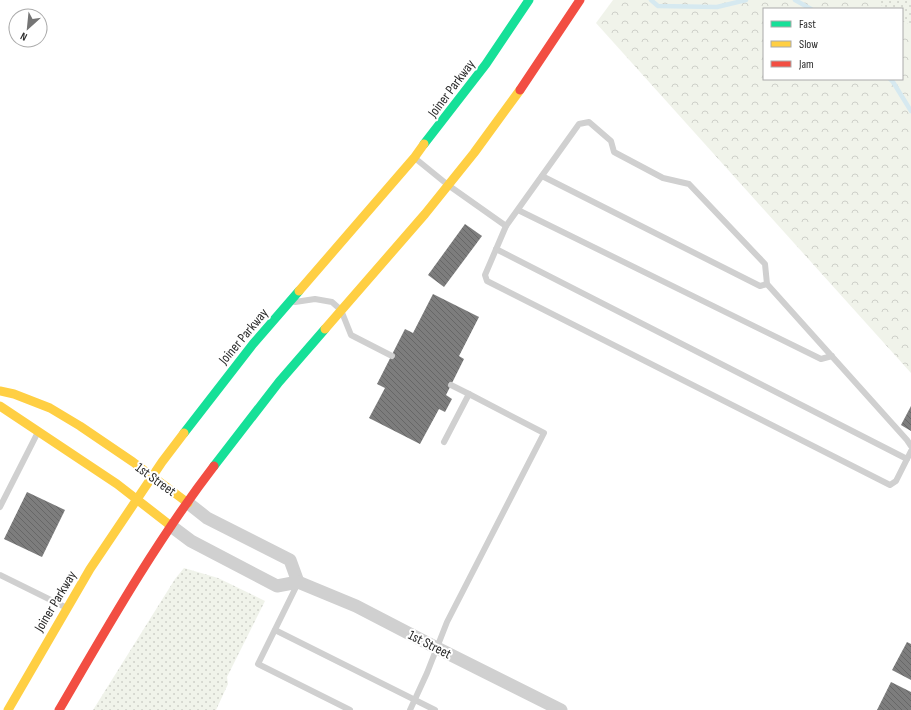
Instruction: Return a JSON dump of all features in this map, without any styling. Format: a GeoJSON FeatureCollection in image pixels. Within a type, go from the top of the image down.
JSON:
{"type":"FeatureCollection","features":[{"type":"Feature","properties":{"kind":"main road","name":"Joiner Parkway"},"geometry":{"type":"LineString","coordinates":[[8,710],[90,569],[152,476],[253,344],[414,158],[486,64],[529,0]]}},
{"type":"Feature","properties":{"kind":"main road"},"geometry":{"type":"LineString","coordinates":[[59,710],[128,592],[171,526],[279,382],[425,214],[474,153],[520,89],[578,2]]}},
{"type":"Feature","properties":{"kind":"main road","name":"1st Street"},"geometry":{"type":"LineString","coordinates":[[0,391],[14,394],[50,408],[152,476],[188,503]]}},
{"type":"Feature","properties":{"kind":"main road","name":"1st Street"},"geometry":{"type":"LineString","coordinates":[[0,406],[104,475],[171,526]]}},
{"type":"Feature","properties":{"kind":"street","name":"1st Street"},"geometry":{"type":"LineString","coordinates":[[188,503],[208,518],[290,560],[298,582]]}},
{"type":"Feature","properties":{"kind":"street","name":"1st Street"},"geometry":{"type":"LineString","coordinates":[[171,526],[191,541],[277,586],[298,582],[356,606],[561,710]]}},
{"type":"Feature","properties":{"kind":"lane"},"geometry":{"type":"LineString","coordinates":[[911,446],[767,284],[765,264],[689,184],[663,178],[614,152],[611,140],[589,122],[579,124],[506,226],[485,275],[487,281],[890,486],[896,481],[911,451]]}},
{"type":"Feature","properties":{"kind":"lane"},"geometry":{"type":"LineString","coordinates":[[414,158],[448,185],[506,226]]}},
{"type":"Feature","properties":{"kind":"lane"},"geometry":{"type":"LineString","coordinates":[[542,176],[760,286],[767,284]]}},
{"type":"Feature","properties":{"kind":"lane"},"geometry":{"type":"LineString","coordinates":[[518,210],[822,359],[832,356]]}},
{"type":"Feature","properties":{"kind":"lane"},"geometry":{"type":"LineString","coordinates":[[496,249],[907,460]]}},
{"type":"Feature","properties":{"kind":"lane"},"geometry":{"type":"LineString","coordinates":[[288,303],[315,298],[332,302],[341,310],[351,334],[392,356]]}},
{"type":"Feature","properties":{"kind":"lane"},"geometry":{"type":"LineString","coordinates":[[410,710],[447,622],[544,433],[451,385]]}},
{"type":"Feature","properties":{"kind":"lane"},"geometry":{"type":"LineString","coordinates":[[444,442],[469,394]]}},
{"type":"Feature","properties":{"kind":"lane"},"geometry":{"type":"LineString","coordinates":[[0,507],[38,432]]}},
{"type":"Feature","properties":{"kind":"lane"},"geometry":{"type":"LineString","coordinates":[[0,574],[67,608]]}},
{"type":"Feature","properties":{"kind":"lane"},"geometry":{"type":"LineString","coordinates":[[298,582],[258,664],[350,710]]}},
{"type":"Feature","properties":{"kind":"lane"},"geometry":{"type":"LineString","coordinates":[[275,630],[435,710]]}},
{"type":"Feature","properties":{"kind":"green space"},"geometry":{"type":"Polygon","coordinates":[[[613,0],[874,0],[886,8],[763,8],[763,80],[903,80],[903,21],[911,26],[911,373],[596,23],[613,0]]]}},
{"type":"Feature","properties":{"kind":"green space"},"geometry":{"type":"Polygon","coordinates":[[[842,0],[911,0],[911,62],[903,55],[903,8],[851,8],[842,0]]]}},
{"type":"Feature","properties":{"kind":"green space"},"geometry":{"type":"Polygon","coordinates":[[[184,568],[218,578],[265,601],[227,677],[228,684],[216,710],[93,710],[175,579],[184,568]]]}},
{"type":"Feature","properties":{"kind":"building"},"geometry":{"type":"Polygon","coordinates":[[[465,224],[482,236],[444,287],[428,275],[465,224]]]}},
{"type":"Feature","properties":{"kind":"building"},"geometry":{"type":"Polygon","coordinates":[[[433,294],[479,317],[459,356],[464,359],[446,395],[452,399],[445,412],[439,409],[420,444],[369,418],[385,388],[377,384],[405,329],[413,333],[433,294]]]}},
{"type":"Feature","properties":{"kind":"building"},"geometry":{"type":"Polygon","coordinates":[[[911,406],[911,431],[901,425],[911,406]]]}},
{"type":"Feature","properties":{"kind":"building"},"geometry":{"type":"Polygon","coordinates":[[[27,492],[65,510],[42,557],[4,539],[27,492]]]}},
{"type":"Feature","properties":{"kind":"building"},"geometry":{"type":"Polygon","coordinates":[[[907,642],[911,644],[911,680],[892,670],[907,642]]]}},
{"type":"Feature","properties":{"kind":"building"},"geometry":{"type":"Polygon","coordinates":[[[891,682],[911,692],[911,710],[877,710],[891,682]]]}},
{"type":"Feature","properties":{"kind":"waterway"},"geometry":{"type":"LineString","coordinates":[[651,0],[658,6],[717,7],[746,0]]}},
{"type":"Feature","properties":{"kind":"waterway"},"geometry":{"type":"LineString","coordinates":[[795,0],[809,8]]}},
{"type":"Feature","properties":{"kind":"waterway"},"geometry":{"type":"LineString","coordinates":[[891,80],[911,111]]}},
{"type":"Feature","properties":{"kind":"traffic: fast"},"geometry":{"type":"LineString","coordinates":[[424,144],[486,64],[529,0]]}},
{"type":"Feature","properties":{"kind":"traffic: fast"},"geometry":{"type":"LineString","coordinates":[[184,433],[253,344],[299,291]]}},
{"type":"Feature","properties":{"kind":"traffic: fast"},"geometry":{"type":"LineString","coordinates":[[214,466],[279,382],[325,329]]}},
{"type":"Feature","properties":{"kind":"traffic: slow"},"geometry":{"type":"LineString","coordinates":[[325,329],[425,214],[474,153],[520,90]]}},
{"type":"Feature","properties":{"kind":"traffic: slow"},"geometry":{"type":"LineString","coordinates":[[299,291],[414,158],[424,144]]}},
{"type":"Feature","properties":{"kind":"traffic: slow"},"geometry":{"type":"LineString","coordinates":[[0,391],[14,394],[50,408],[80,426],[133,462],[188,503]]}},
{"type":"Feature","properties":{"kind":"traffic: slow"},"geometry":{"type":"LineString","coordinates":[[0,406],[117,484],[171,526]]}},
{"type":"Feature","properties":{"kind":"traffic: slow"},"geometry":{"type":"LineString","coordinates":[[8,710],[90,569],[162,462],[184,433]]}},
{"type":"Feature","properties":{"kind":"traffic: jam"},"geometry":{"type":"LineString","coordinates":[[520,90],[580,0]]}},
{"type":"Feature","properties":{"kind":"traffic: jam"},"geometry":{"type":"LineString","coordinates":[[59,710],[114,616],[152,555],[192,495],[214,466]]}}]}
